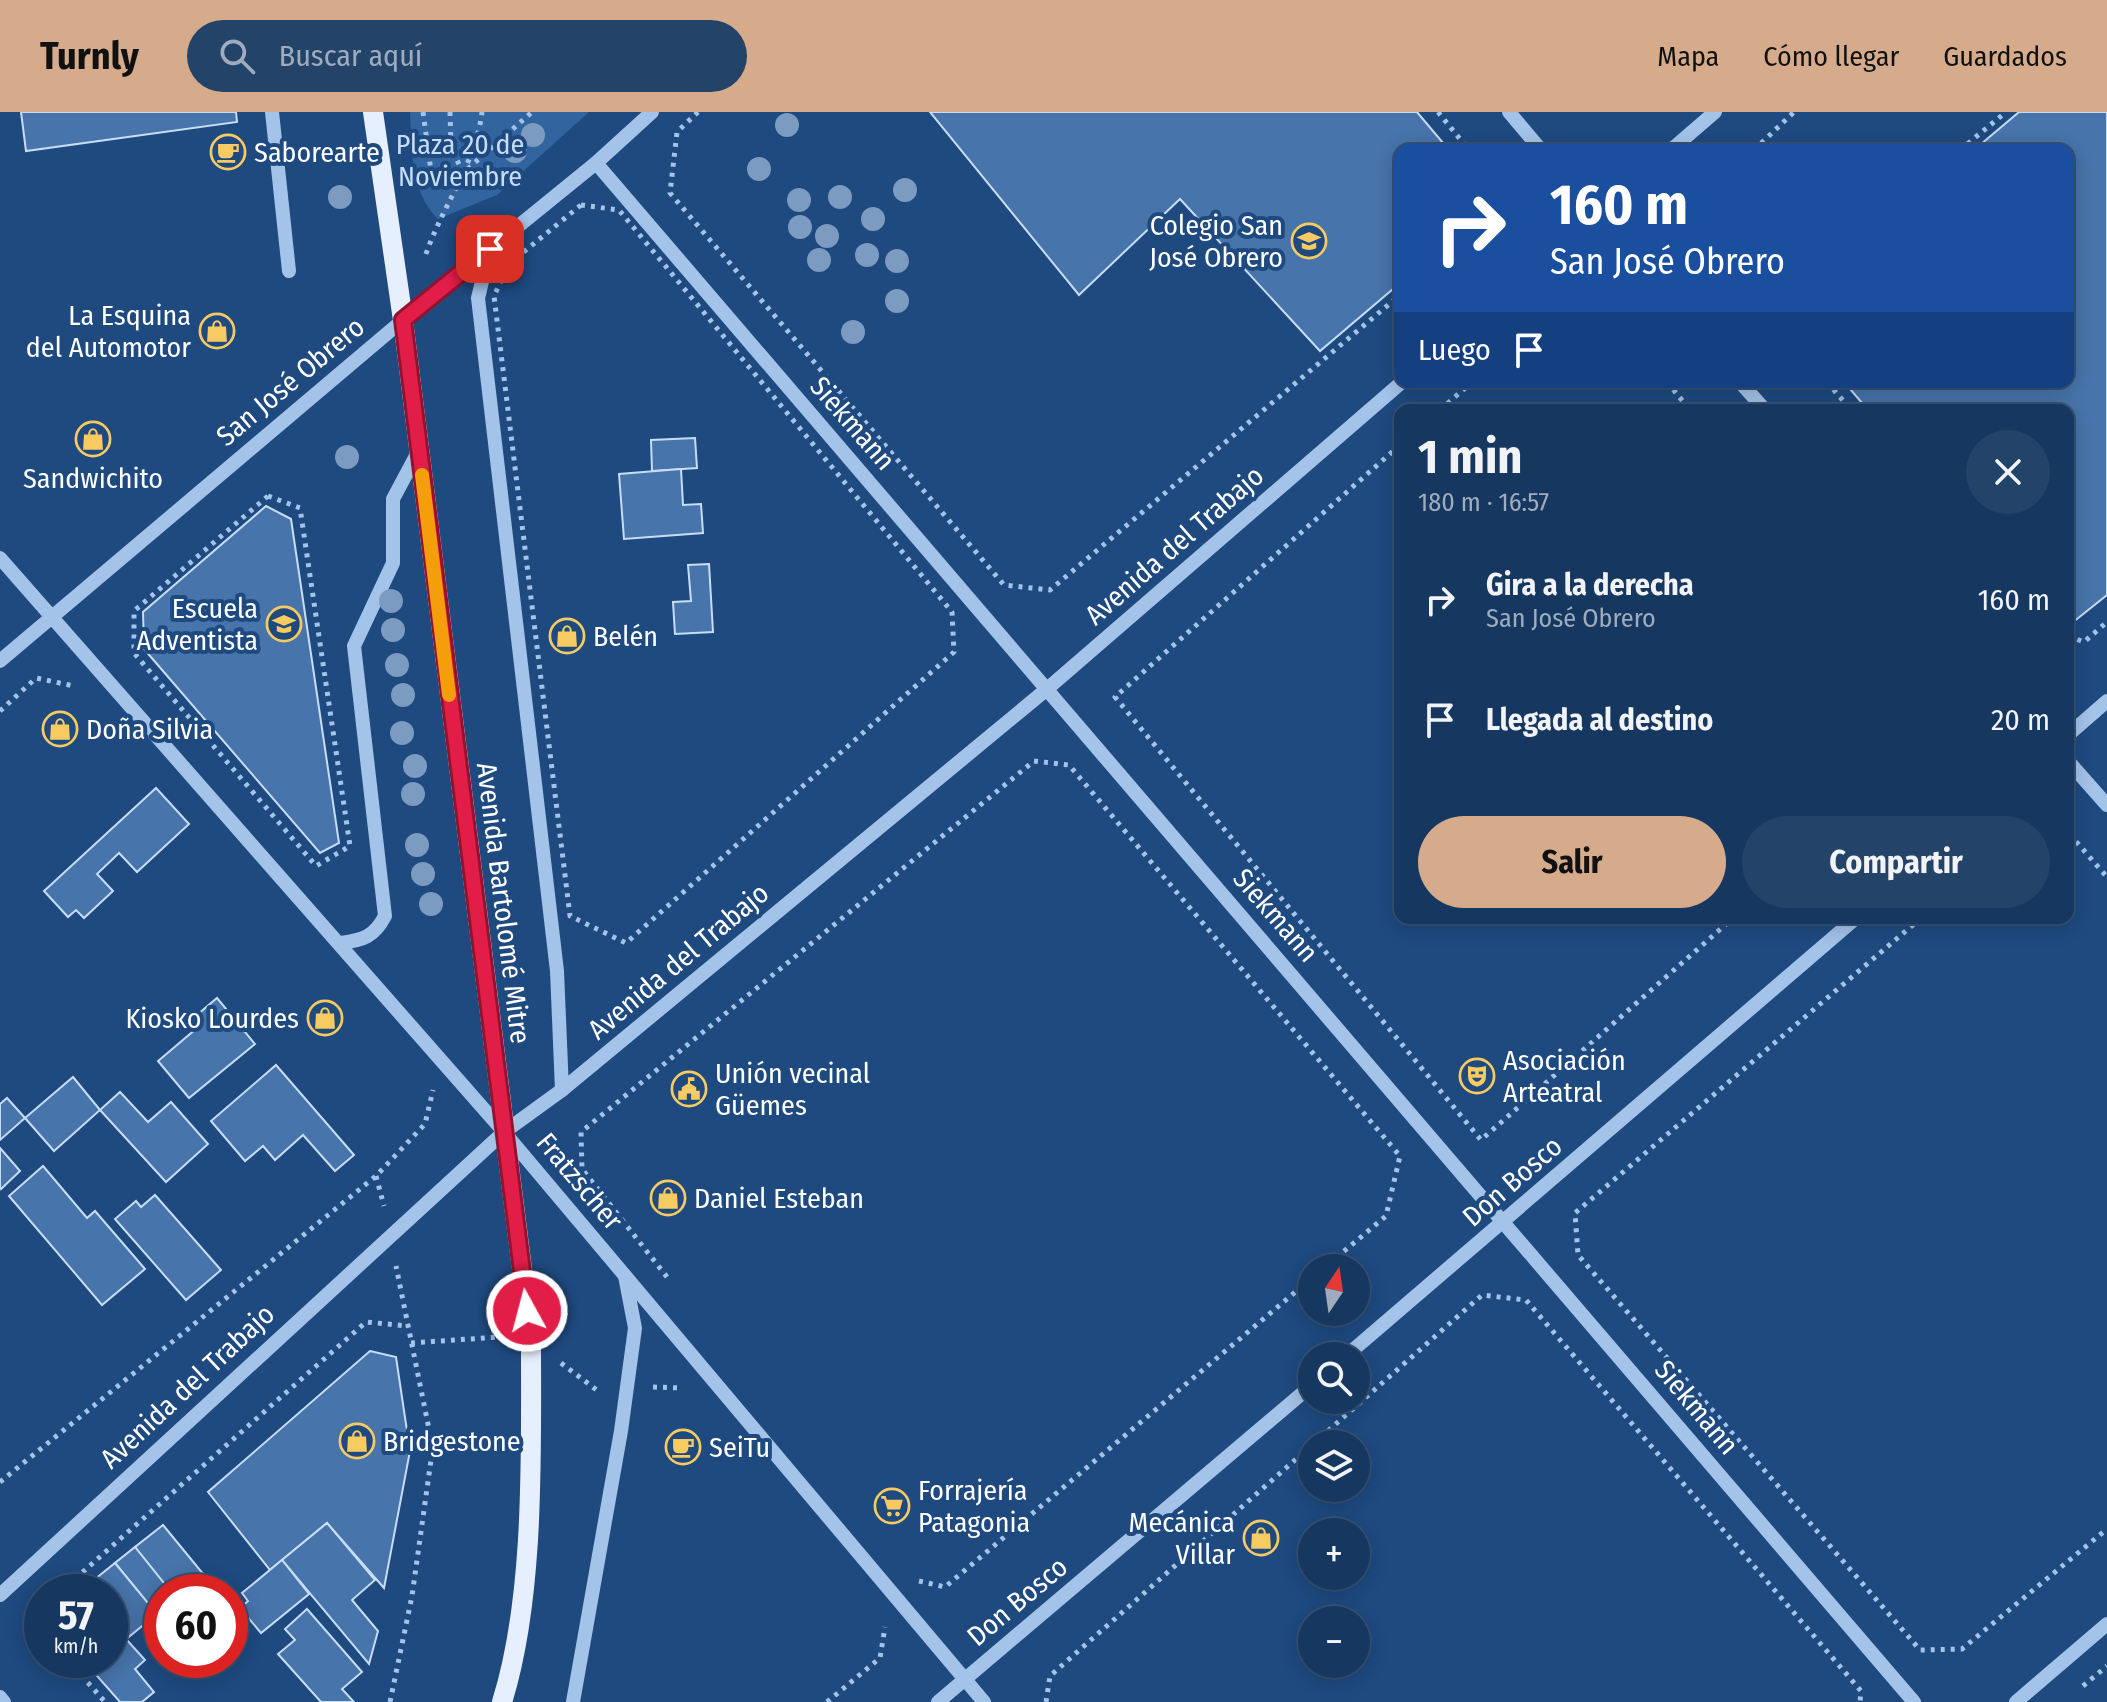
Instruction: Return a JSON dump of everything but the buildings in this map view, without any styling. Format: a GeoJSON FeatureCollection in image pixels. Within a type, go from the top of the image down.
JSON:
{"type":"FeatureCollection","features":[{"type":"Feature","properties":{"kind":"main road","name":"Avenida Bartolomé Mitre"},"geometry":{"type":"LineString","coordinates":[[373,112],[403,320],[531,1341],[531,1444],[513,1666],[502,1702]]}},
{"type":"Feature","properties":{"kind":"street"},"geometry":{"type":"LineString","coordinates":[[272,112],[289,271]]}},
{"type":"Feature","properties":{"kind":"street","name":"San José Obrero"},"geometry":{"type":"LineString","coordinates":[[0,661],[403,320],[596,163],[652,112]]}},
{"type":"Feature","properties":{"kind":"street"},"geometry":{"type":"LineString","coordinates":[[1509,112],[1536,144]]}},
{"type":"Feature","properties":{"kind":"street"},"geometry":{"type":"LineString","coordinates":[[1678,144],[1715,112]]}},
{"type":"Feature","properties":{"kind":"street","name":"Siekmann"},"geometry":{"type":"LineString","coordinates":[[596,163],[1914,1702]]}},
{"type":"Feature","properties":{"kind":"street"},"geometry":{"type":"LineString","coordinates":[[490,249],[478,298],[557,971],[562,1090]]}},
{"type":"Feature","properties":{"kind":"street","name":"Avenida del Trabajo"},"geometry":{"type":"LineString","coordinates":[[0,1595],[504,1132],[562,1090],[1047,689],[1395,388]]}},
{"type":"Feature","properties":{"kind":"street"},"geometry":{"type":"LineString","coordinates":[[1745,388],[1760,404]]}},
{"type":"Feature","properties":{"kind":"street"},"geometry":{"type":"LineString","coordinates":[[341,943],[363,940],[377,931],[385,916],[354,646],[393,563],[393,499],[416,461],[419,446]]}},
{"type":"Feature","properties":{"kind":"street","name":"Fratzscher"},"geometry":{"type":"LineString","coordinates":[[0,558],[504,1132],[984,1702]]}},
{"type":"Feature","properties":{"kind":"street"},"geometry":{"type":"LineString","coordinates":[[2074,730],[2107,701]]}},
{"type":"Feature","properties":{"kind":"street"},"geometry":{"type":"LineString","coordinates":[[2074,768],[2107,805]]}},
{"type":"Feature","properties":{"kind":"street","name":"Don Bosco"},"geometry":{"type":"LineString","coordinates":[[1363,1342],[1849,924]]}},
{"type":"Feature","properties":{"kind":"street"},"geometry":{"type":"LineString","coordinates":[[573,1702],[621,1431],[635,1328],[624,1275]]}},
{"type":"Feature","properties":{"kind":"street","name":"Don Bosco"},"geometry":{"type":"LineString","coordinates":[[938,1702],[1298,1397]]}},
{"type":"Feature","properties":{"kind":"street"},"geometry":{"type":"LineString","coordinates":[[2016,1702],[2107,1624]]}},
{"type":"Feature","properties":{"kind":"street"},"geometry":{"type":"LineString","coordinates":[[0,1697],[4,1702]]}},
{"type":"Feature","properties":{"kind":"path"},"geometry":{"type":"LineString","coordinates":[[423,112],[433,186]]}},
{"type":"Feature","properties":{"kind":"path"},"geometry":{"type":"LineString","coordinates":[[450,112],[451,147],[463,173]]}},
{"type":"Feature","properties":{"kind":"path"},"geometry":{"type":"LineString","coordinates":[[423,262],[438,219],[463,173],[480,128],[482,112]]}},
{"type":"Feature","properties":{"kind":"path"},"geometry":{"type":"LineString","coordinates":[[463,173],[532,112]]}},
{"type":"Feature","properties":{"kind":"path"},"geometry":{"type":"LineString","coordinates":[[698,112],[677,132],[670,193],[1004,585],[1050,590],[1394,300]]}},
{"type":"Feature","properties":{"kind":"path"},"geometry":{"type":"LineString","coordinates":[[1438,112],[1464,144]]}},
{"type":"Feature","properties":{"kind":"path"},"geometry":{"type":"LineString","coordinates":[[1760,144],[1794,112]]}},
{"type":"Feature","properties":{"kind":"path"},"geometry":{"type":"LineString","coordinates":[[1967,144],[2006,112]]}},
{"type":"Feature","properties":{"kind":"path"},"geometry":{"type":"LineString","coordinates":[[1988,127],[1991,134]]}},
{"type":"Feature","properties":{"kind":"path"},"geometry":{"type":"LineString","coordinates":[[581,205],[619,210],[952,612],[954,652],[626,943],[570,916],[494,296],[509,264],[581,205]]}},
{"type":"Feature","properties":{"kind":"path"},"geometry":{"type":"LineString","coordinates":[[1447,404],[1465,388]]}},
{"type":"Feature","properties":{"kind":"path"},"geometry":{"type":"LineString","coordinates":[[1672,388],[1685,404]]}},
{"type":"Feature","properties":{"kind":"path"},"geometry":{"type":"LineString","coordinates":[[1832,388],[1846,404]]}},
{"type":"Feature","properties":{"kind":"path"},"geometry":{"type":"LineString","coordinates":[[1394,450],[1115,697],[1481,1140],[1726,924]]}},
{"type":"Feature","properties":{"kind":"path"},"geometry":{"type":"LineString","coordinates":[[268,496],[300,508],[350,846],[316,866],[134,653],[134,611],[268,496]]}},
{"type":"Feature","properties":{"kind":"path"},"geometry":{"type":"LineString","coordinates":[[2074,638],[2084,642],[2107,622]]}},
{"type":"Feature","properties":{"kind":"path"},"geometry":{"type":"LineString","coordinates":[[0,711],[36,678],[76,686]]}},
{"type":"Feature","properties":{"kind":"path"},"geometry":{"type":"LineString","coordinates":[[669,1280],[582,1169],[581,1132],[1034,761],[1069,765],[1400,1156],[1386,1216],[1341,1254]]}},
{"type":"Feature","properties":{"kind":"path"},"geometry":{"type":"LineString","coordinates":[[2074,839],[2107,877]]}},
{"type":"Feature","properties":{"kind":"path"},"geometry":{"type":"LineString","coordinates":[[1914,924],[1575,1213],[1578,1255],[1920,1650],[1962,1649],[2107,1529]]}},
{"type":"Feature","properties":{"kind":"path"},"geometry":{"type":"LineString","coordinates":[[0,1482],[376,1176],[425,1124],[433,1090],[423,1078]]}},
{"type":"Feature","properties":{"kind":"path"},"geometry":{"type":"LineString","coordinates":[[376,1176],[392,1233],[429,1429],[431,1460],[412,1596],[390,1702]]}},
{"type":"Feature","properties":{"kind":"path"},"geometry":{"type":"LineString","coordinates":[[904,1577],[945,1587],[1298,1290]]}},
{"type":"Feature","properties":{"kind":"path"},"geometry":{"type":"LineString","coordinates":[[1328,1430],[1482,1295],[1526,1300],[1861,1691],[1860,1702]]}},
{"type":"Feature","properties":{"kind":"path"},"geometry":{"type":"LineString","coordinates":[[80,1574],[366,1322],[408,1326]]}},
{"type":"Feature","properties":{"kind":"path"},"geometry":{"type":"LineString","coordinates":[[651,1401],[653,1387],[682,1388],[693,1400]]}},
{"type":"Feature","properties":{"kind":"path"},"geometry":{"type":"LineString","coordinates":[[1046,1702],[1050,1676],[1298,1456]]}},
{"type":"Feature","properties":{"kind":"path"},"geometry":{"type":"LineString","coordinates":[[827,1702],[880,1658],[885,1624]]}},
{"type":"Feature","properties":{"kind":"path"},"geometry":{"type":"LineString","coordinates":[[84,1678],[105,1702]]}},
{"type":"Feature","properties":{"kind":"green space","name":"Plaza 20 de Noviembre"},"geometry":{"type":"Polygon","coordinates":[[[410,112],[589,112],[497,195],[438,219],[417,183],[410,112]]]}},
{"type":"Feature","properties":{"kind":"slow traffic"},"geometry":{"type":"LineString","coordinates":[[422,475],[449,695]]}},
{"type":"Feature","properties":{"kind":"place","name":"Saborearte"},"geometry":{"type":"Point","coordinates":[228,152]}},
{"type":"Feature","properties":{"kind":"place","name":"Colegio San José Obrero"},"geometry":{"type":"Point","coordinates":[1309,241]}},
{"type":"Feature","properties":{"kind":"place","name":"La Esquina del Automotor"},"geometry":{"type":"Point","coordinates":[217,331]}},
{"type":"Feature","properties":{"kind":"place","name":"Sandwichito"},"geometry":{"type":"Point","coordinates":[93,439]}},
{"type":"Feature","properties":{"kind":"place","name":"Escuela Adventista"},"geometry":{"type":"Point","coordinates":[284,624]}},
{"type":"Feature","properties":{"kind":"place","name":"Belén"},"geometry":{"type":"Point","coordinates":[567,636]}},
{"type":"Feature","properties":{"kind":"place","name":"Doña Silvia"},"geometry":{"type":"Point","coordinates":[60,729]}},
{"type":"Feature","properties":{"kind":"place","name":"Kiosko Lourdes"},"geometry":{"type":"Point","coordinates":[325,1018]}},
{"type":"Feature","properties":{"kind":"place","name":"Asociación Arteatral"},"geometry":{"type":"Point","coordinates":[1477,1076]}},
{"type":"Feature","properties":{"kind":"place","name":"Unión vecinal Güemes"},"geometry":{"type":"Point","coordinates":[689,1089]}},
{"type":"Feature","properties":{"kind":"place","name":"Daniel Esteban"},"geometry":{"type":"Point","coordinates":[668,1198]}},
{"type":"Feature","properties":{"kind":"place","name":"Bridgestone"},"geometry":{"type":"Point","coordinates":[357,1441]}},
{"type":"Feature","properties":{"kind":"place","name":"SeiTu"},"geometry":{"type":"Point","coordinates":[683,1447]}},
{"type":"Feature","properties":{"kind":"place","name":"Forrajería Patagonia"},"geometry":{"type":"Point","coordinates":[892,1506]}},
{"type":"Feature","properties":{"kind":"place","name":"Mecánica Villar"},"geometry":{"type":"Point","coordinates":[1261,1538]}},
{"type":"Feature","properties":{"kind":"route"},"geometry":{"type":"LineString","coordinates":[[490,249],[403,320],[527,1311]]}}]}
